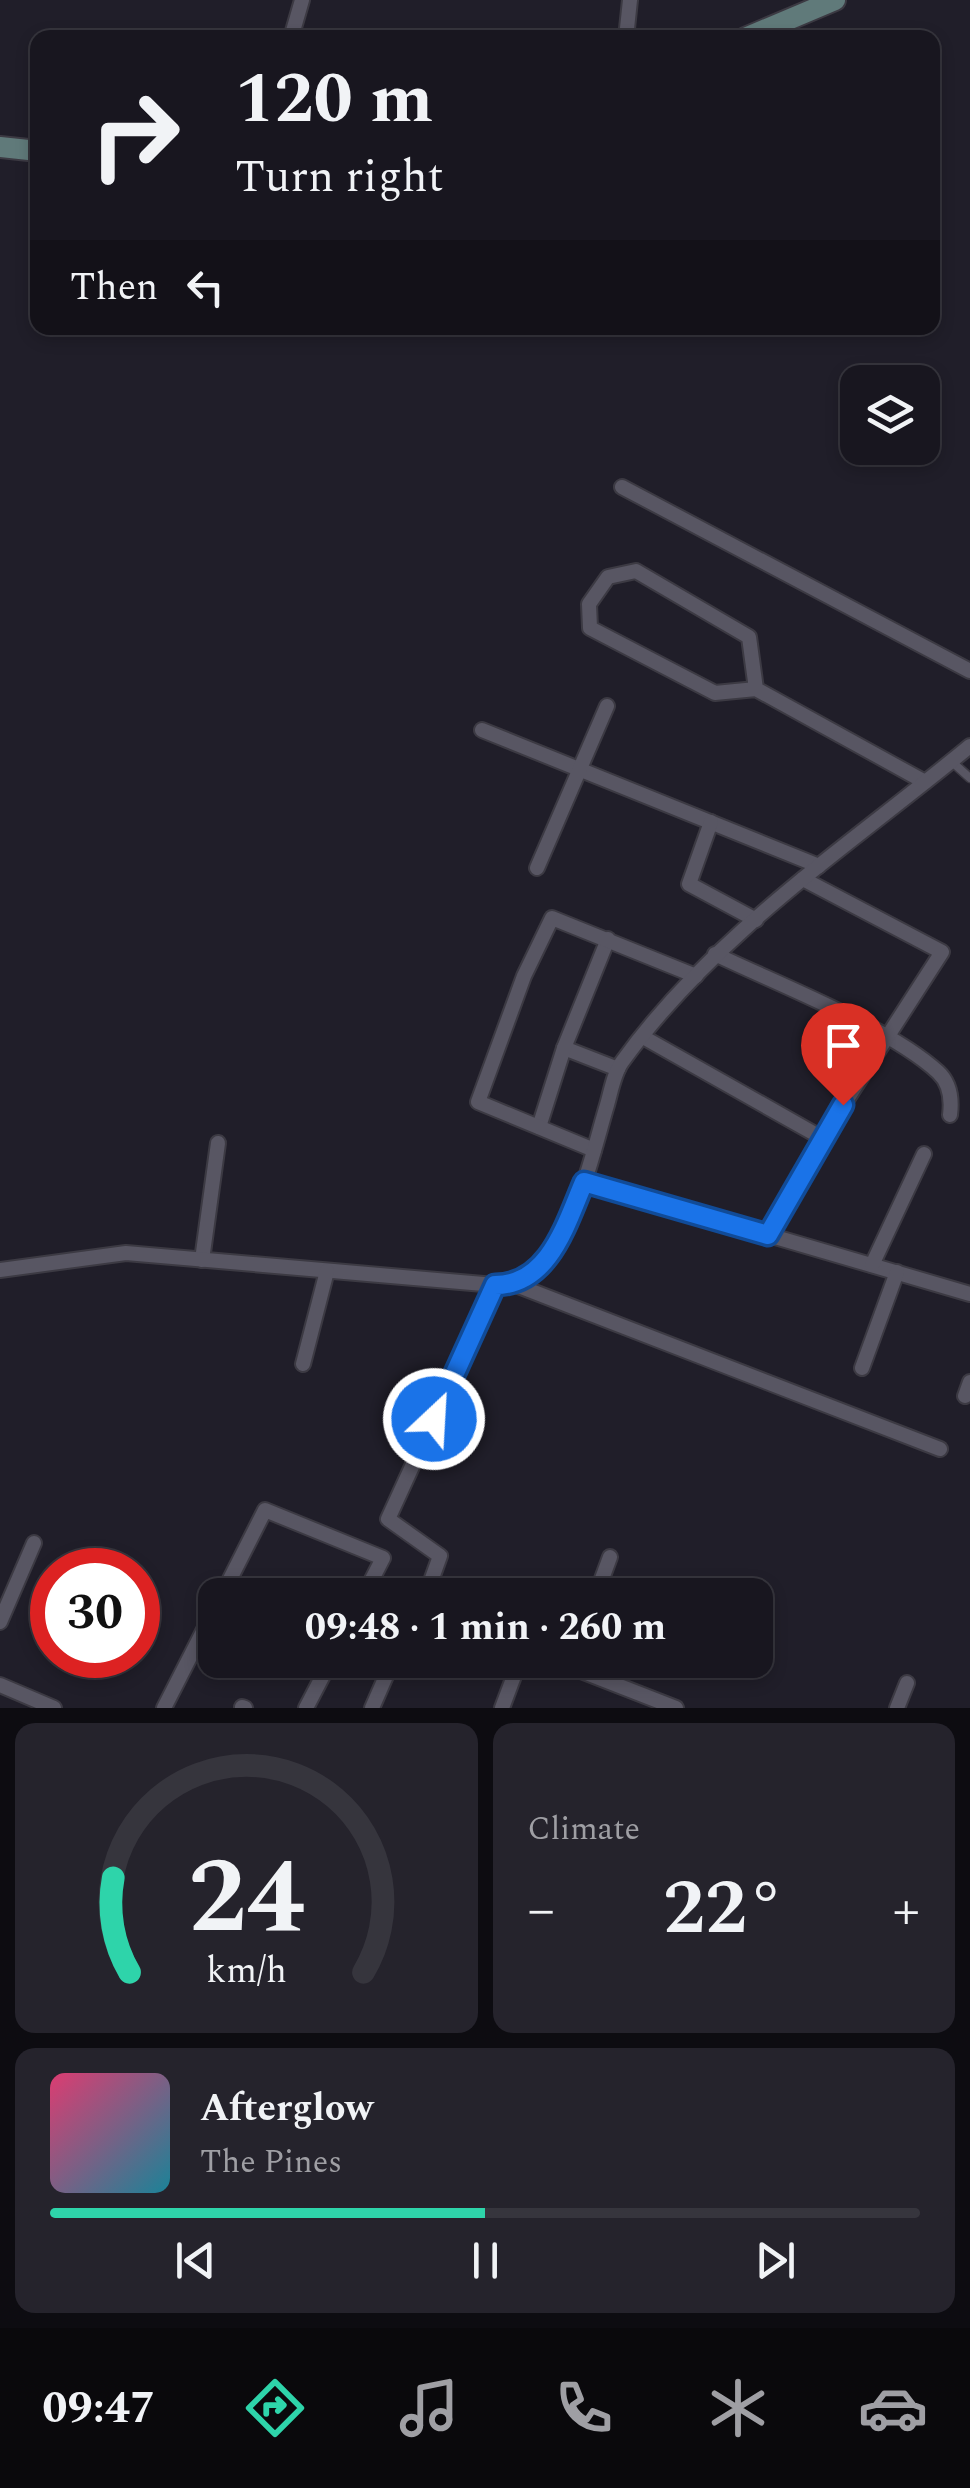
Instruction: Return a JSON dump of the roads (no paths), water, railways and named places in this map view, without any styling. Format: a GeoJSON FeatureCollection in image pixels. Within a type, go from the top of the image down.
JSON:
{"type":"FeatureCollection","features":[{"type":"Feature","properties":{"kind":"main road"},"geometry":{"type":"LineString","coordinates":[[764,30],[834,0]]}},
{"type":"Feature","properties":{"kind":"main road"},"geometry":{"type":"LineString","coordinates":[[0,147],[30,150]]}},
{"type":"Feature","properties":{"kind":"street"},"geometry":{"type":"LineString","coordinates":[[293,30],[302,0]]}},
{"type":"Feature","properties":{"kind":"street"},"geometry":{"type":"LineString","coordinates":[[627,30],[630,0]]}},
{"type":"Feature","properties":{"kind":"street"},"geometry":{"type":"LineString","coordinates":[[622,487],[970,671]]}},
{"type":"Feature","properties":{"kind":"street"},"geometry":{"type":"LineString","coordinates":[[756,688],[749,637],[636,571],[608,577],[589,604],[590,628],[715,692],[756,688],[925,782]]}},
{"type":"Feature","properties":{"kind":"street"},"geometry":{"type":"LineString","coordinates":[[538,868],[607,706]]}},
{"type":"Feature","properties":{"kind":"street"},"geometry":{"type":"LineString","coordinates":[[482,730],[819,866]]}},
{"type":"Feature","properties":{"kind":"street"},"geometry":{"type":"LineString","coordinates":[[516,1285],[538,1268],[558,1243],[584,1182],[618,1069],[643,1038],[715,954],[970,746]]}},
{"type":"Feature","properties":{"kind":"street"},"geometry":{"type":"LineString","coordinates":[[711,822],[689,884],[756,920]]}},
{"type":"Feature","properties":{"kind":"street"},"geometry":{"type":"LineString","coordinates":[[768,1235],[822,1138],[942,952],[803,880]]}},
{"type":"Feature","properties":{"kind":"street"},"geometry":{"type":"LineString","coordinates":[[594,1150],[478,1102],[524,976],[552,918],[696,976]]}},
{"type":"Feature","properties":{"kind":"street"},"geometry":{"type":"LineString","coordinates":[[539,1128],[564,1048],[608,939]]}},
{"type":"Feature","properties":{"kind":"street"},"geometry":{"type":"LineString","coordinates":[[715,954],[885,1037],[940,1073],[952,1096],[950,1114]]}},
{"type":"Feature","properties":{"kind":"street"},"geometry":{"type":"LineString","coordinates":[[643,1038],[822,1138]]}},
{"type":"Feature","properties":{"kind":"street"},"geometry":{"type":"LineString","coordinates":[[564,1048],[618,1069]]}},
{"type":"Feature","properties":{"kind":"street"},"geometry":{"type":"LineString","coordinates":[[202,1260],[218,1143]]}},
{"type":"Feature","properties":{"kind":"street"},"geometry":{"type":"LineString","coordinates":[[872,1265],[924,1154]]}},
{"type":"Feature","properties":{"kind":"street"},"geometry":{"type":"LineString","coordinates":[[584,1182],[970,1294]]}},
{"type":"Feature","properties":{"kind":"street"},"geometry":{"type":"LineString","coordinates":[[0,1270],[126,1253],[516,1285],[940,1450]]}},
{"type":"Feature","properties":{"kind":"street"},"geometry":{"type":"LineString","coordinates":[[302,1364],[327,1271]]}},
{"type":"Feature","properties":{"kind":"street"},"geometry":{"type":"LineString","coordinates":[[862,1368],[898,1272]]}},
{"type":"Feature","properties":{"kind":"street"},"geometry":{"type":"LineString","coordinates":[[432,1578],[440,1556],[388,1519],[495,1285]]}},
{"type":"Feature","properties":{"kind":"street"},"geometry":{"type":"LineString","coordinates":[[231,1578],[265,1510],[383,1558],[373,1578]]}},
{"type":"Feature","properties":{"kind":"street"},"geometry":{"type":"LineString","coordinates":[[0,1622],[34,1544]]}},
{"type":"Feature","properties":{"kind":"street"},"geometry":{"type":"LineString","coordinates":[[602,1578],[610,1557]]}},
{"type":"Feature","properties":{"kind":"street"},"geometry":{"type":"LineString","coordinates":[[164,1708],[198,1641]]}},
{"type":"Feature","properties":{"kind":"street"},"geometry":{"type":"LineString","coordinates":[[306,1708],[322,1678]]}},
{"type":"Feature","properties":{"kind":"street"},"geometry":{"type":"LineString","coordinates":[[372,1708],[385,1678]]}},
{"type":"Feature","properties":{"kind":"street"},"geometry":{"type":"LineString","coordinates":[[502,1708],[513,1678]]}},
{"type":"Feature","properties":{"kind":"street"},"geometry":{"type":"LineString","coordinates":[[601,1678],[654,1704],[676,1708]]}},
{"type":"Feature","properties":{"kind":"street"},"geometry":{"type":"LineString","coordinates":[[897,1708],[907,1682]]}},
{"type":"Feature","properties":{"kind":"street"},"geometry":{"type":"LineString","coordinates":[[0,1685],[54,1708]]}},
{"type":"Feature","properties":{"kind":"lane"},"geometry":{"type":"LineString","coordinates":[[951,762],[970,778]]}}]}
